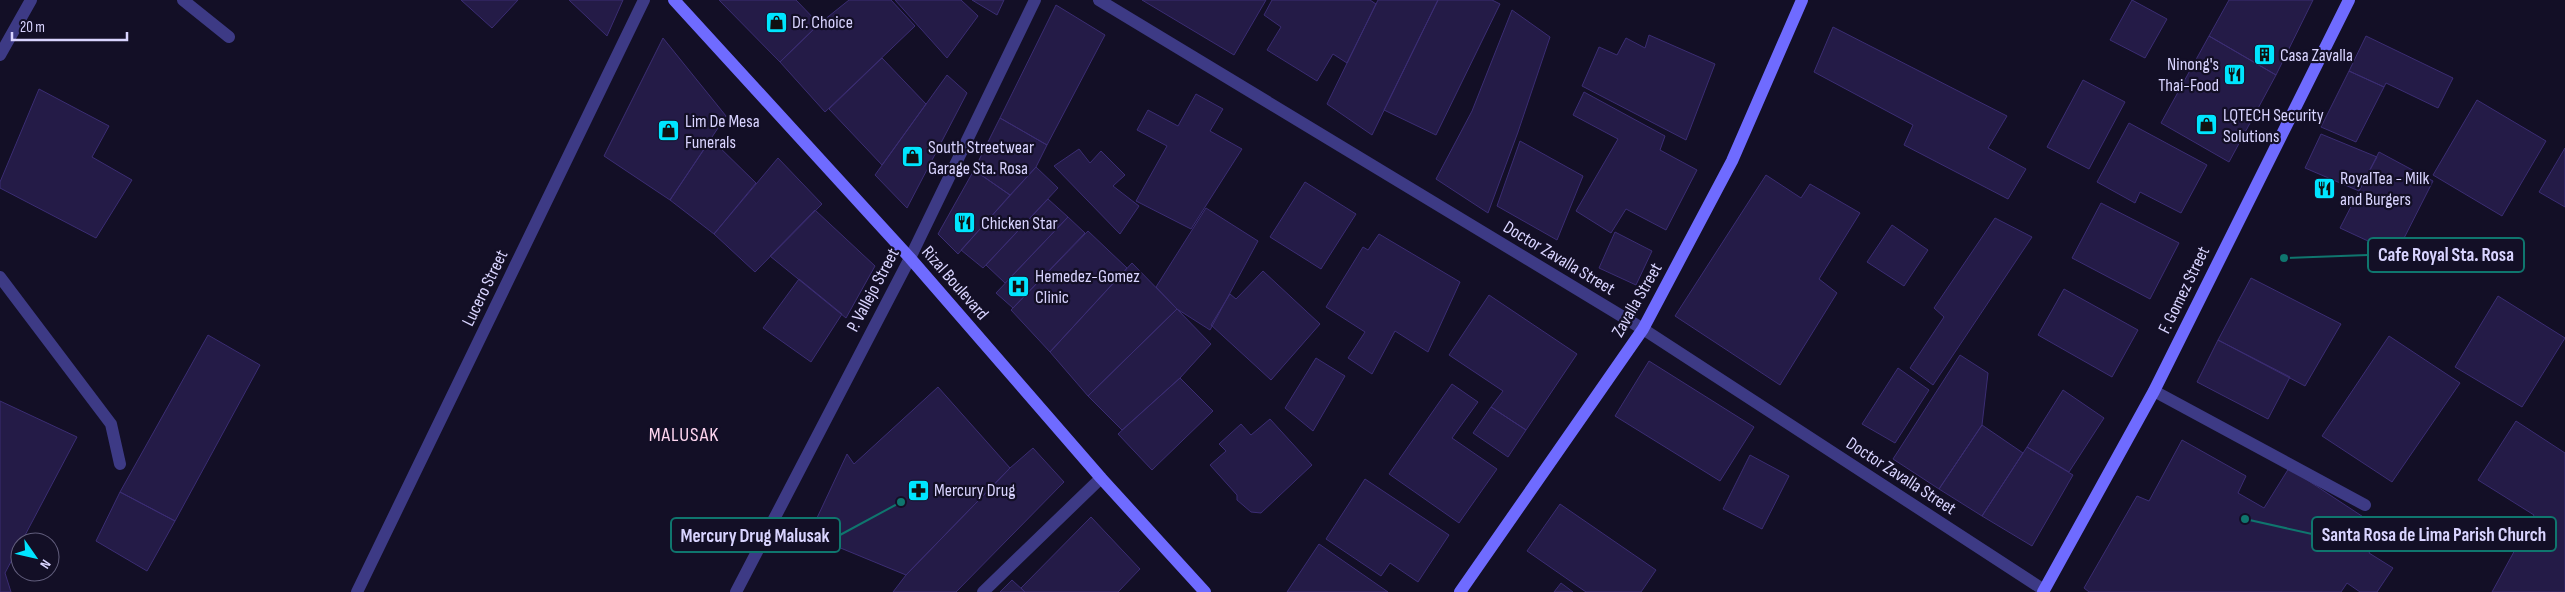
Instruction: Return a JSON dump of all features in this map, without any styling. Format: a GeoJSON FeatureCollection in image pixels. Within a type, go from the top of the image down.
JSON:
{"type":"FeatureCollection","features":[{"type":"Feature","properties":{"kind":"main road","name":"Rizal Boulevard"},"geometry":{"type":"LineString","coordinates":[[674,0],[910,258],[1102,478],[1205,592]]}},
{"type":"Feature","properties":{"kind":"main road","name":"Zavalla Street"},"geometry":{"type":"LineString","coordinates":[[1460,592],[1643,329],[1732,161],[1802,0]]}},
{"type":"Feature","properties":{"kind":"main road","name":"F. Gomez Street"},"geometry":{"type":"LineString","coordinates":[[2043,591],[2154,391],[2349,0]]}},
{"type":"Feature","properties":{"kind":"street"},"geometry":{"type":"LineString","coordinates":[[0,55],[31,0]]}},
{"type":"Feature","properties":{"kind":"street"},"geometry":{"type":"LineString","coordinates":[[183,0],[229,37]]}},
{"type":"Feature","properties":{"kind":"street","name":"Lucero Street"},"geometry":{"type":"LineString","coordinates":[[357,592],[644,0]]}},
{"type":"Feature","properties":{"kind":"street","name":"P. Vallejo Street"},"geometry":{"type":"LineString","coordinates":[[736,592],[910,258],[1035,0]]}},
{"type":"Feature","properties":{"kind":"street","name":"Doctor Zavalla Street"},"geometry":{"type":"LineString","coordinates":[[1099,0],[1643,329],[2043,591]]}},
{"type":"Feature","properties":{"kind":"street"},"geometry":{"type":"LineString","coordinates":[[0,277],[111,424],[120,464]]}},
{"type":"Feature","properties":{"kind":"street"},"geometry":{"type":"LineString","coordinates":[[2154,391],[2365,505]]}},
{"type":"Feature","properties":{"kind":"street"},"geometry":{"type":"LineString","coordinates":[[983,592],[1102,478]]}},
{"type":"Feature","properties":{"kind":"building"},"geometry":{"type":"Polygon","coordinates":[[[461,0],[518,0],[492,28],[461,0]]]}},
{"type":"Feature","properties":{"kind":"building"},"geometry":{"type":"Polygon","coordinates":[[[569,0],[623,0],[607,36],[569,0]]]}},
{"type":"Feature","properties":{"kind":"building"},"geometry":{"type":"Polygon","coordinates":[[[719,0],[796,0],[819,24],[780,62],[719,0]]]}},
{"type":"Feature","properties":{"kind":"building"},"geometry":{"type":"Polygon","coordinates":[[[849,0],[891,0],[915,26],[825,112],[780,62],[819,24],[849,0]]]}},
{"type":"Feature","properties":{"kind":"building"},"geometry":{"type":"Polygon","coordinates":[[[895,0],[961,0],[978,16],[947,58],[895,0]]]}},
{"type":"Feature","properties":{"kind":"building"},"geometry":{"type":"Polygon","coordinates":[[[972,0],[1004,0],[997,15],[972,0]]]}},
{"type":"Feature","properties":{"kind":"building"},"geometry":{"type":"Polygon","coordinates":[[[1142,0],[1266,0],[1234,55],[1142,0]]]}},
{"type":"Feature","properties":{"kind":"building"},"geometry":{"type":"Polygon","coordinates":[[[1272,0],[1370,0],[1376,4],[1347,63],[1333,54],[1317,81],[1267,50],[1281,27],[1264,15],[1272,0]]]}},
{"type":"Feature","properties":{"kind":"building"},"geometry":{"type":"Polygon","coordinates":[[[1378,0],[1438,0],[1372,135],[1327,104],[1378,0]]]}},
{"type":"Feature","properties":{"kind":"building"},"geometry":{"type":"Polygon","coordinates":[[[1438,0],[1492,0],[1500,4],[1436,135],[1384,110],[1438,0]]]}},
{"type":"Feature","properties":{"kind":"building"},"geometry":{"type":"Polygon","coordinates":[[[2132,0],[2167,19],[2145,58],[2110,40],[2132,0]]]}},
{"type":"Feature","properties":{"kind":"building","name":"Casa Zavalla"},"geometry":{"type":"Polygon","coordinates":[[[2229,0],[2313,0],[2276,75],[2209,36],[2229,0]]]}},
{"type":"Feature","properties":{"kind":"building"},"geometry":{"type":"Polygon","coordinates":[[[1056,5],[1105,35],[1047,145],[1000,118],[1056,5]]]}},
{"type":"Feature","properties":{"kind":"building"},"geometry":{"type":"Polygon","coordinates":[[[1512,10],[1550,37],[1488,213],[1436,179],[1472,111],[1512,10]]]}},
{"type":"Feature","properties":{"kind":"building"},"geometry":{"type":"Polygon","coordinates":[[[1833,27],[2007,116],[1988,148],[2026,169],[2008,199],[1904,145],[1913,125],[1814,72],[1833,27]]]}},
{"type":"Feature","properties":{"kind":"building"},"geometry":{"type":"Polygon","coordinates":[[[1649,35],[1715,64],[1686,140],[1582,86],[1599,47],[1617,55],[1626,38],[1645,48],[1649,35]]]}},
{"type":"Feature","properties":{"kind":"building"},"geometry":{"type":"Polygon","coordinates":[[[2209,36],[2276,75],[2229,162],[2161,123],[2209,36]]]}},
{"type":"Feature","properties":{"kind":"building"},"geometry":{"type":"Polygon","coordinates":[[[2366,36],[2453,78],[2438,108],[2386,83],[2384,87],[2349,71],[2366,36]]]}},
{"type":"Feature","properties":{"kind":"building"},"geometry":{"type":"Polygon","coordinates":[[[663,38],[726,116],[670,200],[604,156],[663,38]]]}},
{"type":"Feature","properties":{"kind":"building"},"geometry":{"type":"Polygon","coordinates":[[[882,58],[926,104],[882,165],[829,109],[882,58]]]}},
{"type":"Feature","properties":{"kind":"building"},"geometry":{"type":"Polygon","coordinates":[[[2349,71],[2384,87],[2356,142],[2321,127],[2349,71]]]}},
{"type":"Feature","properties":{"kind":"building"},"geometry":{"type":"Polygon","coordinates":[[[947,75],[967,93],[907,208],[875,175],[947,75]]]}},
{"type":"Feature","properties":{"kind":"building"},"geometry":{"type":"Polygon","coordinates":[[[2083,80],[2125,102],[2089,169],[2047,147],[2083,80]]]}},
{"type":"Feature","properties":{"kind":"building"},"geometry":{"type":"Polygon","coordinates":[[[39,89],[109,126],[92,157],[132,180],[96,238],[0,188],[0,182],[39,89]]]}},
{"type":"Feature","properties":{"kind":"building"},"geometry":{"type":"Polygon","coordinates":[[[1584,92],[1665,136],[1660,150],[1697,170],[1666,230],[1626,209],[1611,233],[1576,211],[1618,139],[1573,115],[1584,92]]]}},
{"type":"Feature","properties":{"kind":"building"},"geometry":{"type":"Polygon","coordinates":[[[1196,94],[1223,109],[1210,131],[1242,149],[1191,229],[1136,201],[1167,146],[1137,130],[1148,110],[1178,126],[1196,94]]]}},
{"type":"Feature","properties":{"kind":"building"},"geometry":{"type":"Polygon","coordinates":[[[2477,100],[2546,141],[2502,216],[2433,175],[2477,100]]]}},
{"type":"Feature","properties":{"kind":"building"},"geometry":{"type":"Polygon","coordinates":[[[1000,118],[1047,145],[1036,167],[1010,195],[974,170],[1000,118]]]}},
{"type":"Feature","properties":{"kind":"building"},"geometry":{"type":"Polygon","coordinates":[[[2129,123],[2207,165],[2181,213],[2140,192],[2135,203],[2097,182],[2129,123]]]}},
{"type":"Feature","properties":{"kind":"building"},"geometry":{"type":"Polygon","coordinates":[[[2321,134],[2377,157],[2359,191],[2305,168],[2321,134]]]}},
{"type":"Feature","properties":{"kind":"building"},"geometry":{"type":"Polygon","coordinates":[[[711,139],[756,183],[714,234],[670,200],[711,139]]]}},
{"type":"Feature","properties":{"kind":"building"},"geometry":{"type":"Polygon","coordinates":[[[1520,141],[1583,176],[1557,240],[1497,206],[1520,141]]]}},
{"type":"Feature","properties":{"kind":"building"},"geometry":{"type":"Polygon","coordinates":[[[2565,148],[2565,207],[2539,192],[2565,148]]]}},
{"type":"Feature","properties":{"kind":"building"},"geometry":{"type":"Polygon","coordinates":[[[1079,149],[1090,163],[1101,151],[1125,175],[1113,186],[1139,206],[1120,234],[1054,166],[1079,149]]]}},
{"type":"Feature","properties":{"kind":"building"},"geometry":{"type":"Polygon","coordinates":[[[2379,152],[2433,181],[2396,254],[2340,228],[2379,152]]]}},
{"type":"Feature","properties":{"kind":"building"},"geometry":{"type":"Polygon","coordinates":[[[778,158],[822,204],[755,272],[714,234],[778,158]]]}},
{"type":"Feature","properties":{"kind":"building"},"geometry":{"type":"Polygon","coordinates":[[[1036,167],[1058,188],[983,268],[961,250],[1036,167]]]}},
{"type":"Feature","properties":{"kind":"building"},"geometry":{"type":"Polygon","coordinates":[[[974,170],[1010,195],[958,254],[938,234],[974,170]]]}},
{"type":"Feature","properties":{"kind":"building"},"geometry":{"type":"Polygon","coordinates":[[[1766,175],[1801,198],[1810,184],[1860,213],[1819,279],[1837,293],[1780,385],[1675,316],[1766,175]]]}},
{"type":"Feature","properties":{"kind":"building"},"geometry":{"type":"Polygon","coordinates":[[[1305,182],[1356,214],[1321,269],[1270,237],[1305,182]]]}},
{"type":"Feature","properties":{"kind":"building"},"geometry":{"type":"Polygon","coordinates":[[[1048,199],[1068,217],[1005,283],[986,265],[1048,199]]]}},
{"type":"Feature","properties":{"kind":"building"},"geometry":{"type":"Polygon","coordinates":[[[2101,203],[2179,243],[2150,299],[2072,258],[2101,203]]]}},
{"type":"Feature","properties":{"kind":"building"},"geometry":{"type":"Polygon","coordinates":[[[1206,208],[1258,241],[1210,330],[1177,309],[1156,287],[1206,208]]]}},
{"type":"Feature","properties":{"kind":"building"},"geometry":{"type":"Polygon","coordinates":[[[815,210],[875,266],[846,318],[770,256],[815,210]]]}},
{"type":"Feature","properties":{"kind":"building"},"geometry":{"type":"Polygon","coordinates":[[[1068,217],[1085,233],[1013,308],[996,293],[1068,217]]]}},
{"type":"Feature","properties":{"kind":"building"},"geometry":{"type":"Polygon","coordinates":[[[1995,218],[2032,237],[1933,385],[1910,368],[1944,317],[1934,308],[1995,218]]]}},
{"type":"Feature","properties":{"kind":"building"},"geometry":{"type":"Polygon","coordinates":[[[1892,225],[1928,250],[1904,286],[1867,262],[1892,225]]]}},
{"type":"Feature","properties":{"kind":"building"},"geometry":{"type":"Polygon","coordinates":[[[1088,231],[1127,268],[1050,352],[1011,310],[1088,231]]]}},
{"type":"Feature","properties":{"kind":"building"},"geometry":{"type":"Polygon","coordinates":[[[1615,232],[1652,251],[1636,285],[1599,268],[1615,232]]]}},
{"type":"Feature","properties":{"kind":"building"},"geometry":{"type":"Polygon","coordinates":[[[1379,234],[1460,282],[1428,352],[1395,331],[1372,374],[1348,358],[1365,332],[1326,307],[1363,247],[1368,250],[1379,234]]]}},
{"type":"Feature","properties":{"kind":"building"},"geometry":{"type":"Polygon","coordinates":[[[1132,263],[1177,309],[1088,396],[1050,352],[1132,263]]]}},
{"type":"Feature","properties":{"kind":"building"},"geometry":{"type":"Polygon","coordinates":[[[1263,271],[1320,324],[1271,380],[1211,325],[1230,294],[1236,299],[1263,271]]]}},
{"type":"Feature","properties":{"kind":"building"},"geometry":{"type":"Polygon","coordinates":[[[2251,278],[2341,324],[2305,386],[2218,340],[2251,278]]]}},
{"type":"Feature","properties":{"kind":"building"},"geometry":{"type":"Polygon","coordinates":[[[799,279],[842,314],[811,362],[763,328],[799,279]]]}},
{"type":"Feature","properties":{"kind":"building"},"geometry":{"type":"Polygon","coordinates":[[[2064,289],[2138,330],[2112,377],[2038,335],[2064,289]]]}},
{"type":"Feature","properties":{"kind":"building"},"geometry":{"type":"Polygon","coordinates":[[[1489,295],[1577,354],[1526,430],[1491,407],[1503,391],[1449,355],[1489,295]]]}},
{"type":"Feature","properties":{"kind":"building"},"geometry":{"type":"Polygon","coordinates":[[[2498,296],[2565,338],[2522,407],[2455,367],[2498,296]]]}},
{"type":"Feature","properties":{"kind":"building"},"geometry":{"type":"Polygon","coordinates":[[[1177,309],[1211,344],[1180,378],[1122,430],[1088,396],[1177,309]]]}},
{"type":"Feature","properties":{"kind":"building"},"geometry":{"type":"Polygon","coordinates":[[[208,335],[260,365],[175,521],[120,492],[208,335]]]}},
{"type":"Feature","properties":{"kind":"building"},"geometry":{"type":"Polygon","coordinates":[[[2389,336],[2460,383],[2392,482],[2322,436],[2389,336]]]}},
{"type":"Feature","properties":{"kind":"building"},"geometry":{"type":"Polygon","coordinates":[[[2218,340],[2290,377],[2268,419],[2197,382],[2218,340]]]}},
{"type":"Feature","properties":{"kind":"building"},"geometry":{"type":"Polygon","coordinates":[[[1960,355],[1988,373],[1982,425],[1939,489],[1893,459],[1960,355]]]}},
{"type":"Feature","properties":{"kind":"building"},"geometry":{"type":"Polygon","coordinates":[[[1316,358],[1345,376],[1313,431],[1285,408],[1316,358]]]}},
{"type":"Feature","properties":{"kind":"building"},"geometry":{"type":"Polygon","coordinates":[[[1649,361],[1754,427],[1720,481],[1615,416],[1649,361]]]}},
{"type":"Feature","properties":{"kind":"building"},"geometry":{"type":"Polygon","coordinates":[[[1898,368],[1929,390],[1895,443],[1862,424],[1898,368]]]}},
{"type":"Feature","properties":{"kind":"building"},"geometry":{"type":"Polygon","coordinates":[[[1180,378],[1213,411],[1152,470],[1118,434],[1180,378]]]}},
{"type":"Feature","properties":{"kind":"building"},"geometry":{"type":"Polygon","coordinates":[[[1452,384],[1478,402],[1452,438],[1497,469],[1459,523],[1389,474],[1452,384]]]}},
{"type":"Feature","properties":{"kind":"building"},"geometry":{"type":"Polygon","coordinates":[[[938,387],[1010,468],[906,575],[809,535],[847,454],[854,464],[938,387]]]}},
{"type":"Feature","properties":{"kind":"building"},"geometry":{"type":"Polygon","coordinates":[[[2063,390],[2104,418],[2069,472],[2027,447],[2063,390]]]}},
{"type":"Feature","properties":{"kind":"building"},"geometry":{"type":"Polygon","coordinates":[[[0,401],[77,437],[27,532],[10,532],[10,564],[5,573],[11,592],[0,592],[0,401]]]}},
{"type":"Feature","properties":{"kind":"building"},"geometry":{"type":"Polygon","coordinates":[[[1491,407],[1526,430],[1508,457],[1473,433],[1491,407]]]}},
{"type":"Feature","properties":{"kind":"building"},"geometry":{"type":"Polygon","coordinates":[[[1270,419],[1312,465],[1261,513],[1251,512],[1237,500],[1237,495],[1210,465],[1226,451],[1219,444],[1241,424],[1251,435],[1270,419]]]}},
{"type":"Feature","properties":{"kind":"building"},"geometry":{"type":"Polygon","coordinates":[[[2516,421],[2565,453],[2565,592],[2492,592],[2534,515],[2478,480],[2516,421]]]}},
{"type":"Feature","properties":{"kind":"building"},"geometry":{"type":"Polygon","coordinates":[[[1982,425],[2023,453],[1982,516],[1939,489],[1982,425]]]}},
{"type":"Feature","properties":{"kind":"building"},"geometry":{"type":"Polygon","coordinates":[[[2182,440],[2246,476],[2238,493],[2264,508],[2289,468],[2383,530],[2369,553],[2393,568],[2377,592],[2360,592],[2347,583],[2341,592],[2089,592],[2084,588],[2137,496],[2149,501],[2182,440]]]}},
{"type":"Feature","properties":{"kind":"building"},"geometry":{"type":"Polygon","coordinates":[[[2027,447],[2073,475],[2032,546],[1982,516],[2027,447]]]}},
{"type":"Feature","properties":{"kind":"building"},"geometry":{"type":"Polygon","coordinates":[[[1033,448],[1064,482],[956,592],[893,592],[906,575],[1010,468],[1033,448]]]}},
{"type":"Feature","properties":{"kind":"building"},"geometry":{"type":"Polygon","coordinates":[[[1750,455],[1789,476],[1762,529],[1723,509],[1750,455]]]}},
{"type":"Feature","properties":{"kind":"building"},"geometry":{"type":"Polygon","coordinates":[[[1365,479],[1449,535],[1418,582],[1390,563],[1381,576],[1326,539],[1365,479]]]}},
{"type":"Feature","properties":{"kind":"building"},"geometry":{"type":"Polygon","coordinates":[[[120,492],[175,521],[147,571],[96,541],[120,492]]]}},
{"type":"Feature","properties":{"kind":"building"},"geometry":{"type":"Polygon","coordinates":[[[1560,504],[1656,570],[1641,592],[1586,592],[1527,551],[1560,504]]]}},
{"type":"Feature","properties":{"kind":"building"},"geometry":{"type":"Polygon","coordinates":[[[1091,517],[1140,569],[1118,592],[1025,592],[1021,588],[1091,517]]]}},
{"type":"Feature","properties":{"kind":"building"},"geometry":{"type":"Polygon","coordinates":[[[1319,544],[1388,592],[1287,592],[1319,544]]]}},
{"type":"Feature","properties":{"kind":"building"},"geometry":{"type":"Polygon","coordinates":[[[1012,580],[1025,592],[1000,592],[1012,580]]]}},
{"type":"Feature","properties":{"kind":"building"},"geometry":{"type":"Polygon","coordinates":[[[1561,583],[1573,592],[1554,592],[1561,583]]]}},
{"type":"Feature","properties":{"kind":"place","name":"Dr. Choice"},"geometry":{"type":"Point","coordinates":[776,22]}},
{"type":"Feature","properties":{"kind":"place","name":"Casa Zavalla"},"geometry":{"type":"Point","coordinates":[2264,55]}},
{"type":"Feature","properties":{"kind":"place","name":"Ninong's Thai-Food"},"geometry":{"type":"Point","coordinates":[2235,74]}},
{"type":"Feature","properties":{"kind":"place","name":"LQTECH Security Solutions"},"geometry":{"type":"Point","coordinates":[2207,125]}},
{"type":"Feature","properties":{"kind":"place","name":"Lim De Mesa Funerals"},"geometry":{"type":"Point","coordinates":[669,131]}},
{"type":"Feature","properties":{"kind":"place","name":"South Streetwear Garage Sta. Rosa"},"geometry":{"type":"Point","coordinates":[912,157]}},
{"type":"Feature","properties":{"kind":"place","name":"RoyalTea - Milk and Burgers"},"geometry":{"type":"Point","coordinates":[2324,188]}},
{"type":"Feature","properties":{"kind":"place","name":"Chicken Star"},"geometry":{"type":"Point","coordinates":[965,223]}},
{"type":"Feature","properties":{"kind":"place","name":"Cafe Royal Sta. Rosa"},"geometry":{"type":"Point","coordinates":[2284,258]}},
{"type":"Feature","properties":{"kind":"place","name":"Hemedez-Gomez Clinic"},"geometry":{"type":"Point","coordinates":[1019,286]}},
{"type":"Feature","properties":{"kind":"place","name":"Mercury Drug"},"geometry":{"type":"Point","coordinates":[918,490]}},
{"type":"Feature","properties":{"kind":"place","name":"Mercury Drug Malusak"},"geometry":{"type":"Point","coordinates":[901,502]}},
{"type":"Feature","properties":{"kind":"place","name":"Santa Rosa de Lima Parish Church"},"geometry":{"type":"Point","coordinates":[2245,519]}},
{"type":"Feature","properties":{"kind":"district","name":"MALUSAK"},"geometry":{"type":"Point","coordinates":[684,435]}}]}
